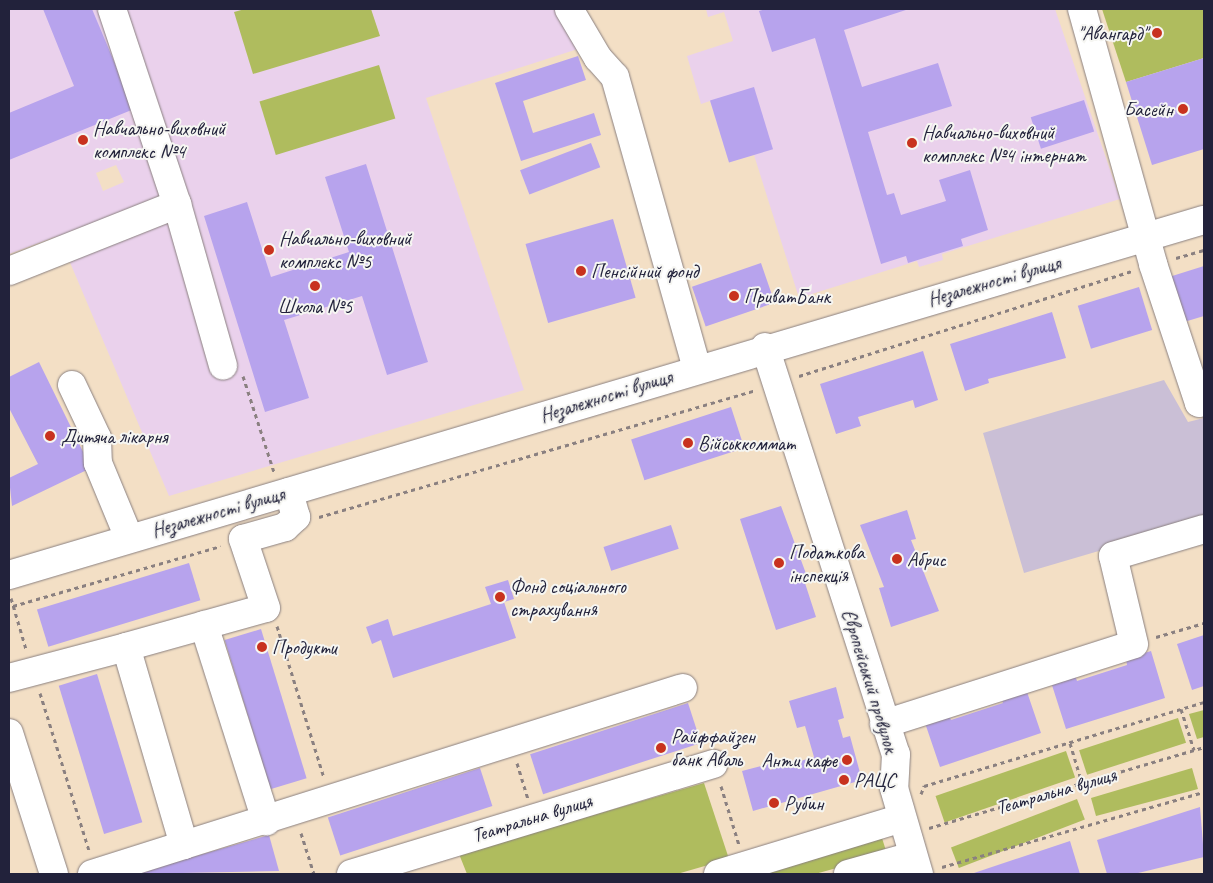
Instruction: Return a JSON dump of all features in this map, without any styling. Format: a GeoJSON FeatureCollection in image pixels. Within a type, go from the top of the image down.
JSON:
{"type":"FeatureCollection","features":[{"type":"Feature","properties":{"kind":"street"},"geometry":{"type":"LineString","coordinates":[[112,9],[177,204],[223,366]]}},
{"type":"Feature","properties":{"kind":"street"},"geometry":{"type":"LineString","coordinates":[[570,9],[598,58],[616,77],[697,368]]}},
{"type":"Feature","properties":{"kind":"street"},"geometry":{"type":"LineString","coordinates":[[1082,9],[1153,264],[1199,403],[1204,402]]}},
{"type":"Feature","properties":{"kind":"street"},"geometry":{"type":"LineString","coordinates":[[9,271],[177,204]]}},
{"type":"Feature","properties":{"kind":"street","name":"Незалежності вулиця"},"geometry":{"type":"LineString","coordinates":[[9,583],[282,482],[697,368],[1204,220]]}},
{"type":"Feature","properties":{"kind":"street","name":"Європейський провулок"},"geometry":{"type":"LineString","coordinates":[[766,347],[775,384],[884,724],[896,754],[894,788],[915,849]]}},
{"type":"Feature","properties":{"kind":"street"},"geometry":{"type":"LineString","coordinates":[[72,385],[97,438],[98,463],[129,538]]}},
{"type":"Feature","properties":{"kind":"street"},"geometry":{"type":"LineString","coordinates":[[21,674],[266,608],[243,539],[285,526],[296,517],[282,482]]}},
{"type":"Feature","properties":{"kind":"street"},"geometry":{"type":"LineString","coordinates":[[884,724],[1134,644],[1113,556],[1204,530]]}},
{"type":"Feature","properties":{"kind":"street"},"geometry":{"type":"LineString","coordinates":[[204,625],[266,820]]}},
{"type":"Feature","properties":{"kind":"street"},"geometry":{"type":"LineString","coordinates":[[126,647],[184,845]]}},
{"type":"Feature","properties":{"kind":"street"},"geometry":{"type":"LineString","coordinates":[[94,874],[683,688]]}},
{"type":"Feature","properties":{"kind":"street"},"geometry":{"type":"LineString","coordinates":[[9,733],[54,874]]}},
{"type":"Feature","properties":{"kind":"street","name":"Театральна вулиця"},"geometry":{"type":"LineString","coordinates":[[351,874],[714,764]]}},
{"type":"Feature","properties":{"kind":"street"},"geometry":{"type":"LineString","coordinates":[[718,874],[746,866],[915,849]]}},
{"type":"Feature","properties":{"kind":"street"},"geometry":{"type":"LineString","coordinates":[[848,874],[915,849]]}},
{"type":"Feature","properties":{"kind":"path"},"geometry":{"type":"LineString","coordinates":[[285,526],[775,384],[1153,264],[1204,250]]}},
{"type":"Feature","properties":{"kind":"path"},"geometry":{"type":"LineString","coordinates":[[223,366],[238,362],[282,482]]}},
{"type":"Feature","properties":{"kind":"path"},"geometry":{"type":"LineString","coordinates":[[13,606],[243,539]]}},
{"type":"Feature","properties":{"kind":"path"},"geometry":{"type":"LineString","coordinates":[[9,583],[21,674],[94,874]]}},
{"type":"Feature","properties":{"kind":"path"},"geometry":{"type":"LineString","coordinates":[[266,608],[277,625],[331,800]]}},
{"type":"Feature","properties":{"kind":"path"},"geometry":{"type":"LineString","coordinates":[[1134,644],[1204,623]]}},
{"type":"Feature","properties":{"kind":"path"},"geometry":{"type":"LineString","coordinates":[[1204,702],[924,786],[915,849],[943,868],[1204,792]]}},
{"type":"Feature","properties":{"kind":"path"},"geometry":{"type":"LineString","coordinates":[[1181,709],[1194,750]]}},
{"type":"Feature","properties":{"kind":"path"},"geometry":{"type":"LineString","coordinates":[[510,742],[535,817]]}},
{"type":"Feature","properties":{"kind":"path"},"geometry":{"type":"LineString","coordinates":[[1070,743],[1082,783]]}},
{"type":"Feature","properties":{"kind":"path","name":"Театральна вулиця"},"geometry":{"type":"LineString","coordinates":[[915,849],[1082,783],[1204,747]]}},
{"type":"Feature","properties":{"kind":"path"},"geometry":{"type":"LineString","coordinates":[[714,764],[746,866]]}},
{"type":"Feature","properties":{"kind":"path"},"geometry":{"type":"LineString","coordinates":[[294,811],[314,874]]}},
{"type":"Feature","properties":{"kind":"shaded area","name":"Навчально-виховний комплекс №5"},"geometry":{"type":"Polygon","coordinates":[[[9,9],[561,9],[584,47],[426,98],[524,390],[169,496],[66,253],[55,237],[9,254],[9,9]],[[116,165],[96,173],[103,191],[124,182],[116,165]]]}},
{"type":"Feature","properties":{"kind":"shaded area","name":"Навчально-виховний комплекс №4 інтернат"},"geometry":{"type":"Polygon","coordinates":[[[706,9],[1055,9],[1120,199],[942,254],[943,260],[919,267],[917,261],[799,298],[754,155],[729,162],[710,101],[701,104],[687,56],[733,41],[724,12],[708,17],[706,9]]]}},
{"type":"Feature","properties":{"kind":"shaded area"},"geometry":{"type":"Polygon","coordinates":[[[1164,380],[1188,422],[1204,418],[1204,520],[1024,573],[983,433],[1164,380]]]}},
{"type":"Feature","properties":{"kind":"green space"},"geometry":{"type":"Polygon","coordinates":[[[245,9],[371,9],[380,36],[253,74],[234,12],[245,9]]]}},
{"type":"Feature","properties":{"kind":"green space","name":"\"Авангард\""},"geometry":{"type":"Polygon","coordinates":[[[1102,9],[1204,9],[1204,58],[1126,82],[1102,9]]]}},
{"type":"Feature","properties":{"kind":"green space"},"geometry":{"type":"Polygon","coordinates":[[[379,65],[395,119],[276,155],[259,102],[379,65]]]}},
{"type":"Feature","properties":{"kind":"green space"},"geometry":{"type":"Polygon","coordinates":[[[1204,710],[1204,737],[1197,739],[1189,714],[1204,710]]]}},
{"type":"Feature","properties":{"kind":"green space"},"geometry":{"type":"Polygon","coordinates":[[[1178,718],[1186,743],[1087,775],[1079,750],[1178,718]]]}},
{"type":"Feature","properties":{"kind":"green space"},"geometry":{"type":"Polygon","coordinates":[[[1066,751],[1075,777],[945,822],[936,796],[1066,751]]]}},
{"type":"Feature","properties":{"kind":"green space"},"geometry":{"type":"Polygon","coordinates":[[[1192,768],[1198,789],[1096,816],[1091,798],[1192,768]]]}},
{"type":"Feature","properties":{"kind":"green space"},"geometry":{"type":"Polygon","coordinates":[[[704,783],[729,859],[677,874],[467,874],[459,854],[704,783]]]}},
{"type":"Feature","properties":{"kind":"green space"},"geometry":{"type":"Polygon","coordinates":[[[1077,799],[1085,820],[959,868],[951,847],[1077,799]]]}},
{"type":"Feature","properties":{"kind":"green space"},"geometry":{"type":"Polygon","coordinates":[[[882,838],[887,854],[815,874],[758,874],[882,838]]]}},
{"type":"Feature","properties":{"kind":"building"},"geometry":{"type":"Polygon","coordinates":[[[43,9],[92,9],[134,109],[9,160],[9,113],[74,86],[43,9]]]}},
{"type":"Feature","properties":{"kind":"building"},"geometry":{"type":"Polygon","coordinates":[[[766,9],[909,9],[844,30],[862,87],[938,63],[952,106],[868,132],[887,195],[894,193],[901,215],[946,201],[939,180],[970,170],[988,230],[961,239],[963,246],[908,263],[906,256],[881,264],[815,38],[772,52],[759,11],[766,9]]]}},
{"type":"Feature","properties":{"kind":"building"},"geometry":{"type":"Polygon","coordinates":[[[578,56],[586,80],[523,101],[533,133],[594,113],[601,135],[521,161],[495,83],[578,56]]]}},
{"type":"Feature","properties":{"kind":"building"},"geometry":{"type":"Polygon","coordinates":[[[1204,58],[1204,149],[1152,165],[1126,82],[1204,58]]]}},
{"type":"Feature","properties":{"kind":"building"},"geometry":{"type":"Polygon","coordinates":[[[754,87],[773,149],[729,163],[710,100],[754,87]]]}},
{"type":"Feature","properties":{"kind":"building"},"geometry":{"type":"Polygon","coordinates":[[[1084,100],[1094,131],[1041,149],[1031,117],[1084,100]]]}},
{"type":"Feature","properties":{"kind":"building"},"geometry":{"type":"Polygon","coordinates":[[[591,143],[600,167],[529,195],[520,170],[591,143]]]}},
{"type":"Feature","properties":{"kind":"building","name":"Школа №5"},"geometry":{"type":"Polygon","coordinates":[[[366,164],[428,362],[387,375],[362,296],[284,320],[309,398],[265,412],[204,216],[247,202],[271,277],[349,252],[325,177],[366,164]]]}},
{"type":"Feature","properties":{"kind":"building","name":"Пенсійний фонд"},"geometry":{"type":"Polygon","coordinates":[[[613,219],[636,298],[548,323],[526,244],[613,219]]]}},
{"type":"Feature","properties":{"kind":"building"},"geometry":{"type":"Polygon","coordinates":[[[761,263],[775,303],[706,326],[692,287],[761,263]]]}},
{"type":"Feature","properties":{"kind":"building"},"geometry":{"type":"Polygon","coordinates":[[[1204,266],[1204,316],[1184,322],[1169,277],[1204,266]]]}},
{"type":"Feature","properties":{"kind":"building"},"geometry":{"type":"Polygon","coordinates":[[[1139,287],[1152,330],[1091,349],[1078,306],[1139,287]]]}},
{"type":"Feature","properties":{"kind":"building"},"geometry":{"type":"Polygon","coordinates":[[[1052,312],[1066,358],[988,379],[989,383],[965,391],[950,344],[1052,312]]]}},
{"type":"Feature","properties":{"kind":"building"},"geometry":{"type":"Polygon","coordinates":[[[923,351],[938,400],[915,408],[913,400],[858,417],[861,426],[836,434],[820,384],[923,351]]]}},
{"type":"Feature","properties":{"kind":"building","name":"Дитяча лікарня"},"geometry":{"type":"Polygon","coordinates":[[[39,362],[91,468],[12,506],[9,478],[38,464],[9,408],[9,377],[39,362]]]}},
{"type":"Feature","properties":{"kind":"building","name":"Військкоммат"},"geometry":{"type":"Polygon","coordinates":[[[731,407],[744,448],[644,480],[631,439],[731,407]]]}},
{"type":"Feature","properties":{"kind":"building","name":"Податкова інспекція"},"geometry":{"type":"Polygon","coordinates":[[[781,506],[808,579],[804,580],[816,617],[776,630],[740,519],[781,506]]]}},
{"type":"Feature","properties":{"kind":"building"},"geometry":{"type":"Polygon","coordinates":[[[907,510],[916,539],[911,540],[939,611],[891,627],[879,588],[884,587],[860,525],[907,510]]]}},
{"type":"Feature","properties":{"kind":"building"},"geometry":{"type":"Polygon","coordinates":[[[671,525],[679,549],[611,571],[603,547],[671,525]]]}},
{"type":"Feature","properties":{"kind":"building"},"geometry":{"type":"Polygon","coordinates":[[[189,563],[200,600],[48,647],[37,609],[189,563]]]}},
{"type":"Feature","properties":{"kind":"building"},"geometry":{"type":"Polygon","coordinates":[[[508,580],[514,599],[504,602],[516,638],[393,678],[381,640],[372,644],[366,627],[388,619],[393,636],[491,604],[485,587],[508,580]]]}},
{"type":"Feature","properties":{"kind":"building"},"geometry":{"type":"Polygon","coordinates":[[[261,629],[307,778],[270,789],[225,640],[261,629]]]}},
{"type":"Feature","properties":{"kind":"building"},"geometry":{"type":"Polygon","coordinates":[[[1204,635],[1204,686],[1192,690],[1177,644],[1204,635]]]}},
{"type":"Feature","properties":{"kind":"building"},"geometry":{"type":"Polygon","coordinates":[[[1151,651],[1165,698],[1066,729],[1051,682],[1075,675],[1077,681],[1127,665],[1126,659],[1151,651]]]}},
{"type":"Feature","properties":{"kind":"building"},"geometry":{"type":"Polygon","coordinates":[[[97,674],[142,822],[104,834],[59,686],[97,674]]]}},
{"type":"Feature","properties":{"kind":"building"},"geometry":{"type":"Polygon","coordinates":[[[836,687],[844,718],[838,720],[843,738],[850,736],[862,780],[753,811],[742,771],[769,764],[770,770],[814,757],[805,726],[797,728],[789,701],[836,687]]]}},
{"type":"Feature","properties":{"kind":"building"},"geometry":{"type":"Polygon","coordinates":[[[1026,689],[1041,733],[940,767],[925,723],[949,715],[951,720],[1003,703],[1001,697],[1026,689]]]}},
{"type":"Feature","properties":{"kind":"building"},"geometry":{"type":"Polygon","coordinates":[[[688,703],[701,743],[543,794],[530,754],[688,703]]]}},
{"type":"Feature","properties":{"kind":"building"},"geometry":{"type":"Polygon","coordinates":[[[480,768],[492,806],[340,855],[328,817],[480,768]]]}},
{"type":"Feature","properties":{"kind":"building"},"geometry":{"type":"Polygon","coordinates":[[[1200,807],[1204,857],[1134,874],[1107,874],[1097,840],[1200,807]]]}},
{"type":"Feature","properties":{"kind":"building"},"geometry":{"type":"Polygon","coordinates":[[[269,835],[279,871],[133,874],[269,835]]]}},
{"type":"Feature","properties":{"kind":"building"},"geometry":{"type":"Polygon","coordinates":[[[1070,841],[1080,874],[971,874],[1070,841]]]}},
{"type":"Feature","properties":{"kind":"place","name":"\"Авангард\""},"geometry":{"type":"Point","coordinates":[1157,33]}},
{"type":"Feature","properties":{"kind":"place","name":"Басейн"},"geometry":{"type":"Point","coordinates":[1183,109]}},
{"type":"Feature","properties":{"kind":"place","name":"Навчально-виховний комплекс №4"},"geometry":{"type":"Point","coordinates":[83,140]}},
{"type":"Feature","properties":{"kind":"place","name":"Навчально-виховний комплекс №4 інтернат"},"geometry":{"type":"Point","coordinates":[912,143]}},
{"type":"Feature","properties":{"kind":"place","name":"Навчально-виховний комплекс №5"},"geometry":{"type":"Point","coordinates":[269,250]}},
{"type":"Feature","properties":{"kind":"place","name":"Пенсійний фонд"},"geometry":{"type":"Point","coordinates":[581,271]}},
{"type":"Feature","properties":{"kind":"place","name":"Школа №5"},"geometry":{"type":"Point","coordinates":[315,286]}},
{"type":"Feature","properties":{"kind":"place","name":"ПриватБанк"},"geometry":{"type":"Point","coordinates":[734,296]}},
{"type":"Feature","properties":{"kind":"place","name":"Дитяча лікарня"},"geometry":{"type":"Point","coordinates":[50,436]}},
{"type":"Feature","properties":{"kind":"place","name":"Військкоммат"},"geometry":{"type":"Point","coordinates":[688,443]}},
{"type":"Feature","properties":{"kind":"place","name":"Абрис"},"geometry":{"type":"Point","coordinates":[897,559]}},
{"type":"Feature","properties":{"kind":"place","name":"Податкова інспекція"},"geometry":{"type":"Point","coordinates":[779,563]}},
{"type":"Feature","properties":{"kind":"place","name":"Фонд соціального страхування"},"geometry":{"type":"Point","coordinates":[500,597]}},
{"type":"Feature","properties":{"kind":"place","name":"Продукти"},"geometry":{"type":"Point","coordinates":[262,647]}},
{"type":"Feature","properties":{"kind":"place","name":"Райффайзен банк Аваль"},"geometry":{"type":"Point","coordinates":[661,748]}},
{"type":"Feature","properties":{"kind":"place","name":"Анти кафе"},"geometry":{"type":"Point","coordinates":[847,760]}},
{"type":"Feature","properties":{"kind":"place","name":"РАЦС"},"geometry":{"type":"Point","coordinates":[844,780]}},
{"type":"Feature","properties":{"kind":"place","name":"Рубин"},"geometry":{"type":"Point","coordinates":[774,803]}}]}
